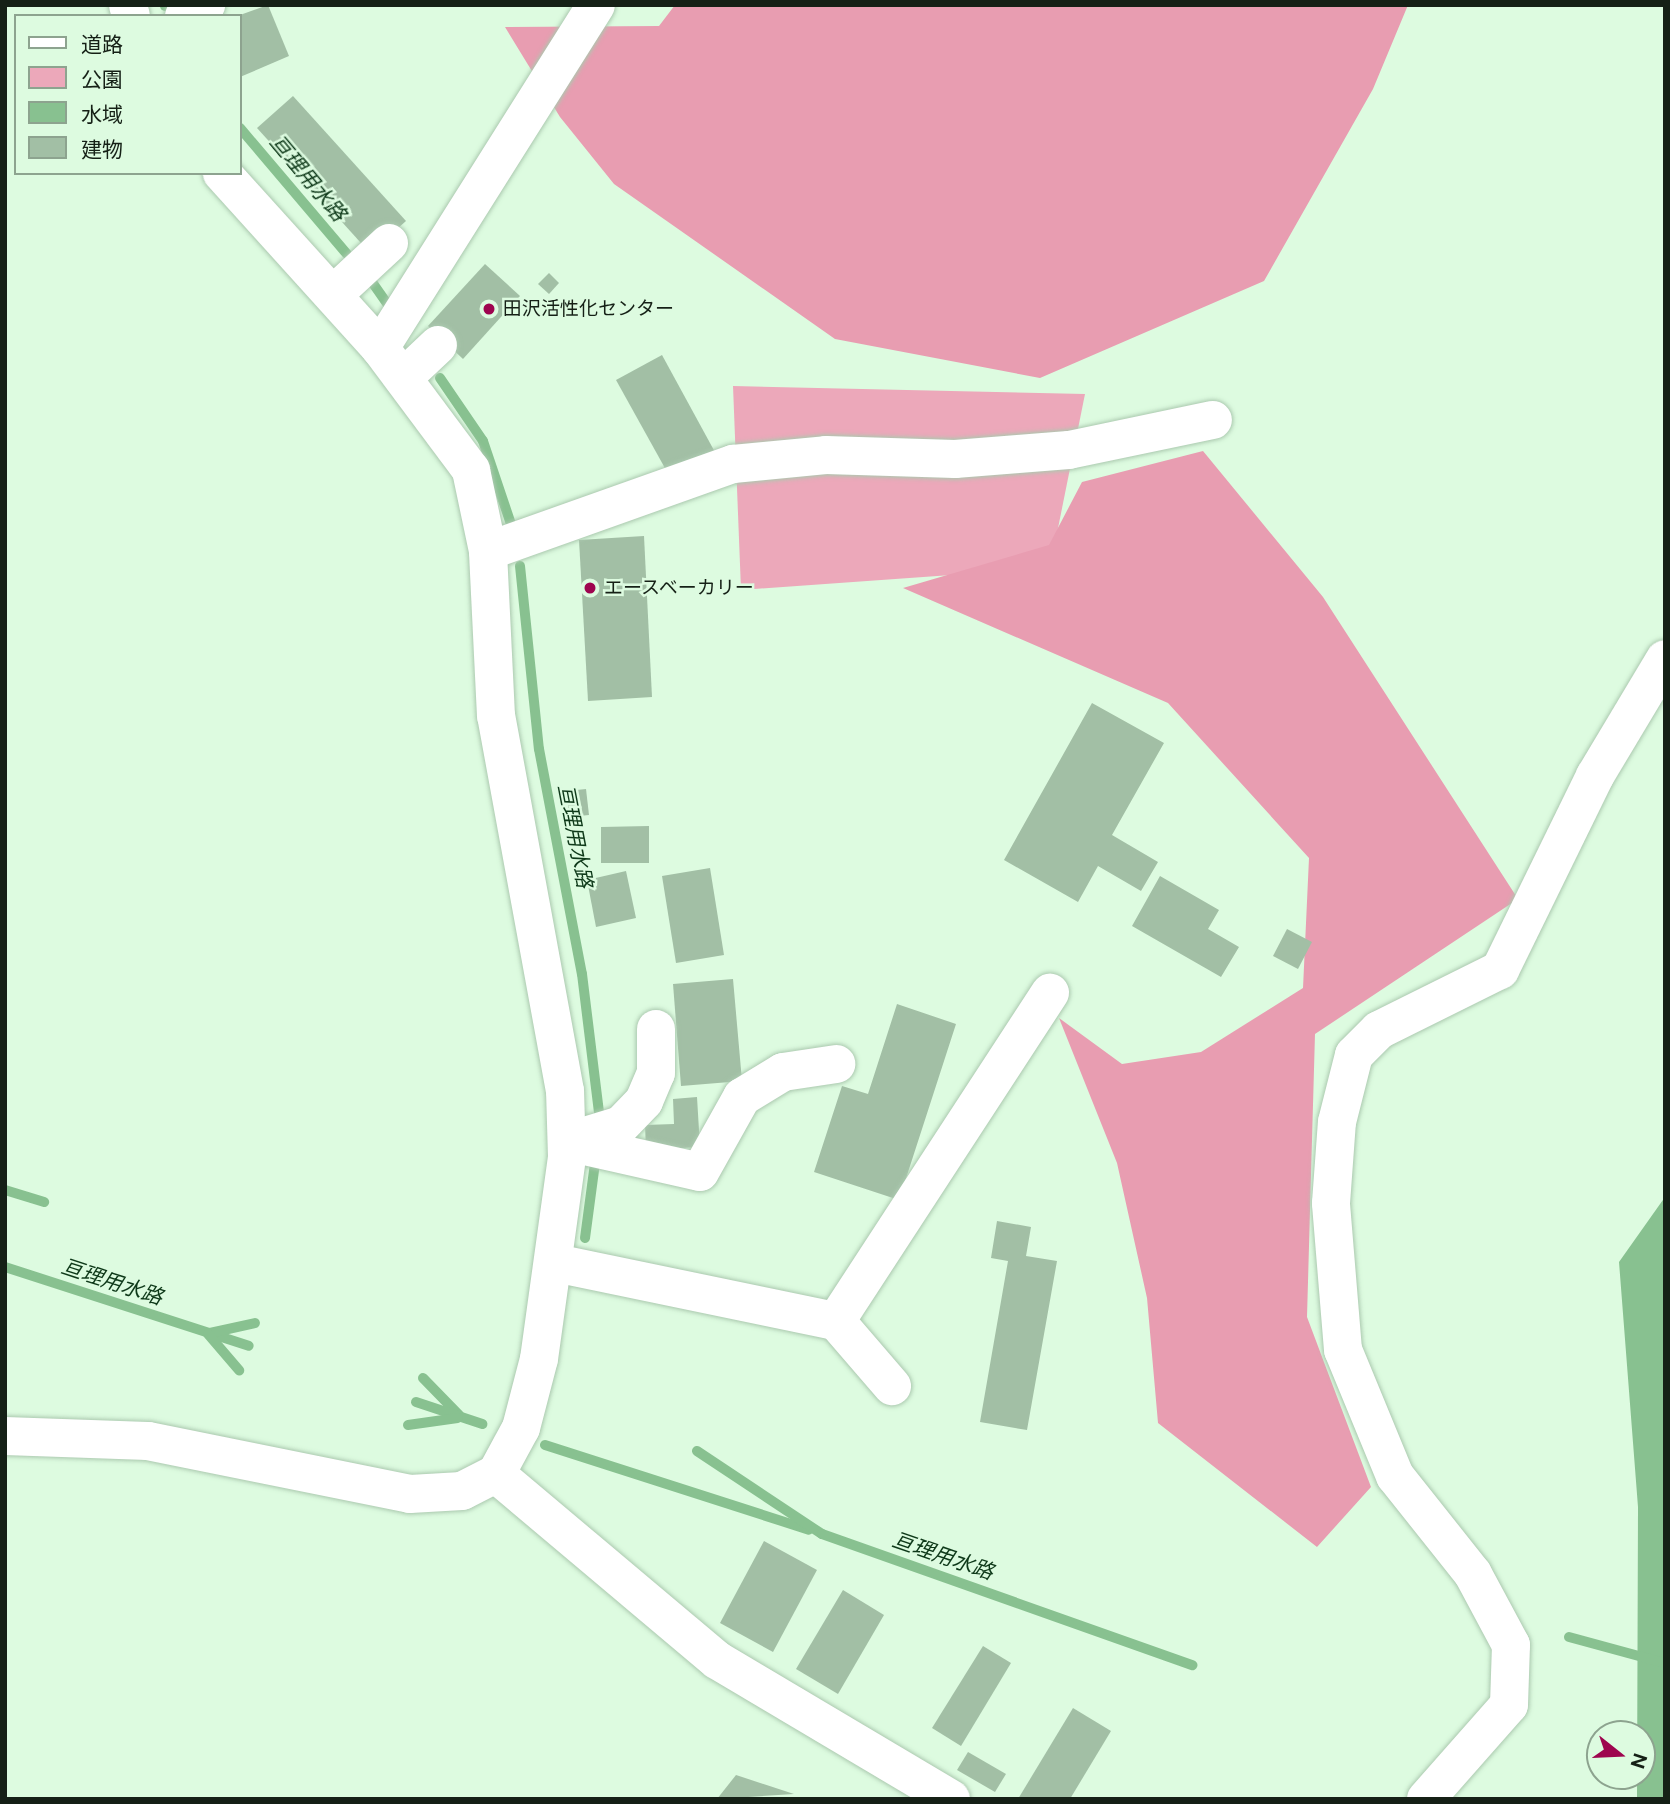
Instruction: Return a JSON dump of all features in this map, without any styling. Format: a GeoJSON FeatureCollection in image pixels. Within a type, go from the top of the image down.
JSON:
{"type":"FeatureCollection","features":[{"type":"Feature","properties":{"kind":"street"},"geometry":{"type":"LineString","coordinates":[[188,14],[206,5]]}},
{"type":"Feature","properties":{"kind":"street"},"geometry":{"type":"LineString","coordinates":[[380,348],[596,5]]}},
{"type":"Feature","properties":{"kind":"street"},"geometry":{"type":"LineString","coordinates":[[5,1436],[148,1441],[410,1494],[462,1491],[496,1474],[521,1428],[555,1263],[567,1142],[556,1035],[496,716],[488,551],[471,470],[380,348],[224,175]]}},
{"type":"Feature","properties":{"kind":"street"},"geometry":{"type":"LineString","coordinates":[[334,294],[389,243]]}},
{"type":"Feature","properties":{"kind":"street"},"geometry":{"type":"LineString","coordinates":[[403,378],[438,345]]}},
{"type":"Feature","properties":{"kind":"street"},"geometry":{"type":"LineString","coordinates":[[488,551],[733,464],[826,455],[955,459],[1069,450],[1213,420]]}},
{"type":"Feature","properties":{"kind":"street"},"geometry":{"type":"LineString","coordinates":[[1426,1799],[1509,1705],[1511,1645],[1474,1574],[1395,1476],[1343,1350],[1331,1203],[1336,1122],[1354,1055],[1379,1030],[1500,970],[1595,776],[1665,659]]}},
{"type":"Feature","properties":{"kind":"street"},"geometry":{"type":"LineString","coordinates":[[836,1321],[1050,993]]}},
{"type":"Feature","properties":{"kind":"street"},"geometry":{"type":"LineString","coordinates":[[567,1142],[621,1125],[644,1101],[656,1073],[656,1029]]}},
{"type":"Feature","properties":{"kind":"street"},"geometry":{"type":"LineString","coordinates":[[567,1142],[700,1172],[742,1097],[783,1072],[836,1064]]}},
{"type":"Feature","properties":{"kind":"street"},"geometry":{"type":"LineString","coordinates":[[555,1263],[836,1321],[892,1386]]}},
{"type":"Feature","properties":{"kind":"street"},"geometry":{"type":"LineString","coordinates":[[496,1474],[717,1660],[951,1799]]}},
{"type":"Feature","properties":{"kind":"green space"},"geometry":{"type":"Polygon","coordinates":[[[733,386],[1085,394],[1050,568],[741,590],[733,386]]]}},
{"type":"Feature","properties":{"kind":"shaded area"},"geometry":{"type":"Polygon","coordinates":[[[675,5],[1408,5],[1373,89],[1264,281],[1040,378],[835,339],[614,184],[560,117],[505,27],[659,26],[675,5]]]}},
{"type":"Feature","properties":{"kind":"shaded area"},"geometry":{"type":"Polygon","coordinates":[[[1203,451],[1323,597],[1518,899],[1315,1034],[1307,1317],[1371,1487],[1317,1547],[1158,1423],[1147,1298],[1117,1163],[1059,1018],[1122,1064],[1201,1052],[1303,988],[1309,858],[1168,703],[903,588],[1049,545],[1082,482],[1203,451]]]}},
{"type":"Feature","properties":{"kind":"water"},"geometry":{"type":"Polygon","coordinates":[[[1665,1197],[1665,1799],[1637,1799],[1637,1790],[1656,1790],[1656,1720],[1637,1720],[1638,1507],[1619,1262],[1665,1197]]]}},
{"type":"Feature","properties":{"kind":"building"},"geometry":{"type":"Polygon","coordinates":[[[268,5],[289,56],[242,76],[242,14],[268,5]]]}},
{"type":"Feature","properties":{"kind":"building"},"geometry":{"type":"Polygon","coordinates":[[[293,96],[406,221],[370,253],[257,128],[293,96]]]}},
{"type":"Feature","properties":{"kind":"building"},"geometry":{"type":"Polygon","coordinates":[[[485,264],[520,296],[463,359],[428,326],[485,264]]]}},
{"type":"Feature","properties":{"kind":"building"},"geometry":{"type":"Polygon","coordinates":[[[549,273],[559,283],[549,294],[538,284],[549,273]]]}},
{"type":"Feature","properties":{"kind":"building"},"geometry":{"type":"Polygon","coordinates":[[[662,355],[716,454],[671,479],[616,380],[662,355]]]}},
{"type":"Feature","properties":{"kind":"building"},"geometry":{"type":"Polygon","coordinates":[[[644,536],[652,697],[588,701],[579,540],[644,536]]]}},
{"type":"Feature","properties":{"kind":"building"},"geometry":{"type":"Polygon","coordinates":[[[1092,703],[1164,743],[1112,835],[1158,862],[1141,891],[1098,866],[1078,902],[1004,860],[1092,703]]]}},
{"type":"Feature","properties":{"kind":"building"},"geometry":{"type":"Polygon","coordinates":[[[586,789],[589,815],[569,817],[567,791],[586,789]]]}},
{"type":"Feature","properties":{"kind":"building"},"geometry":{"type":"Polygon","coordinates":[[[649,826],[649,863],[601,863],[601,827],[649,826]]]}},
{"type":"Feature","properties":{"kind":"building"},"geometry":{"type":"Polygon","coordinates":[[[710,868],[724,955],[676,963],[662,876],[710,868]]]}},
{"type":"Feature","properties":{"kind":"building"},"geometry":{"type":"Polygon","coordinates":[[[626,871],[636,918],[596,927],[587,880],[626,871]]]}},
{"type":"Feature","properties":{"kind":"building"},"geometry":{"type":"Polygon","coordinates":[[[1160,876],[1219,910],[1208,929],[1239,947],[1221,977],[1132,926],[1160,876]]]}},
{"type":"Feature","properties":{"kind":"building"},"geometry":{"type":"Polygon","coordinates":[[[1287,929],[1312,942],[1298,969],[1273,956],[1287,929]]]}},
{"type":"Feature","properties":{"kind":"building"},"geometry":{"type":"Polygon","coordinates":[[[733,979],[742,1081],[681,1086],[673,984],[733,979]]]}},
{"type":"Feature","properties":{"kind":"building"},"geometry":{"type":"Polygon","coordinates":[[[897,1004],[956,1024],[899,1200],[814,1172],[842,1086],[868,1094],[897,1004]]]}},
{"type":"Feature","properties":{"kind":"building"},"geometry":{"type":"Polygon","coordinates":[[[697,1097],[700,1147],[646,1150],[645,1125],[674,1124],[673,1099],[697,1097]]]}},
{"type":"Feature","properties":{"kind":"building"},"geometry":{"type":"Polygon","coordinates":[[[997,1221],[1031,1227],[1026,1256],[1057,1261],[1027,1430],[980,1422],[1008,1261],[991,1258],[997,1221]]]}},
{"type":"Feature","properties":{"kind":"building"},"geometry":{"type":"Polygon","coordinates":[[[764,1541],[817,1570],[773,1652],[720,1623],[764,1541]]]}},
{"type":"Feature","properties":{"kind":"building"},"geometry":{"type":"Polygon","coordinates":[[[843,1590],[884,1615],[838,1694],[796,1669],[843,1590]]]}},
{"type":"Feature","properties":{"kind":"building"},"geometry":{"type":"Polygon","coordinates":[[[983,1646],[1011,1663],[961,1746],[932,1728],[983,1646]]]}},
{"type":"Feature","properties":{"kind":"building"},"geometry":{"type":"Polygon","coordinates":[[[1073,1708],[1111,1731],[1070,1799],[1018,1799],[1073,1708]]]}},
{"type":"Feature","properties":{"kind":"building"},"geometry":{"type":"Polygon","coordinates":[[[968,1752],[1006,1774],[995,1792],[957,1770],[968,1752]]]}},
{"type":"Feature","properties":{"kind":"building"},"geometry":{"type":"Polygon","coordinates":[[[736,1775],[794,1794],[717,1799],[736,1775]]]}},
{"type":"Feature","properties":{"kind":"waterway","name":"亘理用水路"},"geometry":{"type":"LineString","coordinates":[[242,130],[347,254]]}},
{"type":"Feature","properties":{"kind":"waterway","name":"亘理用水路"},"geometry":{"type":"LineString","coordinates":[[372,282],[389,306]]}},
{"type":"Feature","properties":{"kind":"waterway","name":"亘理用水路"},"geometry":{"type":"LineString","coordinates":[[440,378],[483,441],[511,524]]}},
{"type":"Feature","properties":{"kind":"waterway","name":"亘理用水路"},"geometry":{"type":"LineString","coordinates":[[520,566],[539,749],[582,974],[599,1113]]}},
{"type":"Feature","properties":{"kind":"waterway","name":"亘理用水路"},"geometry":{"type":"LineString","coordinates":[[585,1238],[595,1163]]}},
{"type":"Feature","properties":{"kind":"waterway"},"geometry":{"type":"LineString","coordinates":[[5,1190],[44,1202]]}},
{"type":"Feature","properties":{"kind":"waterway","name":"亘理用水路"},"geometry":{"type":"LineString","coordinates":[[5,1267],[249,1346]]}},
{"type":"Feature","properties":{"kind":"waterway"},"geometry":{"type":"LineString","coordinates":[[210,1333],[255,1323]]}},
{"type":"Feature","properties":{"kind":"waterway"},"geometry":{"type":"LineString","coordinates":[[208,1334],[239,1370]]}},
{"type":"Feature","properties":{"kind":"waterway"},"geometry":{"type":"LineString","coordinates":[[423,1378],[459,1415]]}},
{"type":"Feature","properties":{"kind":"waterway"},"geometry":{"type":"LineString","coordinates":[[416,1402],[482,1424]]}},
{"type":"Feature","properties":{"kind":"waterway"},"geometry":{"type":"LineString","coordinates":[[408,1425],[458,1418]]}},
{"type":"Feature","properties":{"kind":"waterway"},"geometry":{"type":"LineString","coordinates":[[545,1445],[809,1530]]}},
{"type":"Feature","properties":{"kind":"waterway","name":"亘理用水路"},"geometry":{"type":"LineString","coordinates":[[697,1451],[822,1534],[1192,1665]]}},
{"type":"Feature","properties":{"kind":"waterway","name":"亘理用水路"},"geometry":{"type":"LineString","coordinates":[[1569,1637],[1665,1663]]}},
{"type":"Feature","properties":{"kind":"place","name":"田沢活性化センター"},"geometry":{"type":"Point","coordinates":[489,309]}},
{"type":"Feature","properties":{"kind":"place","name":"エースベーカリー"},"geometry":{"type":"Point","coordinates":[590,588]}}]}
